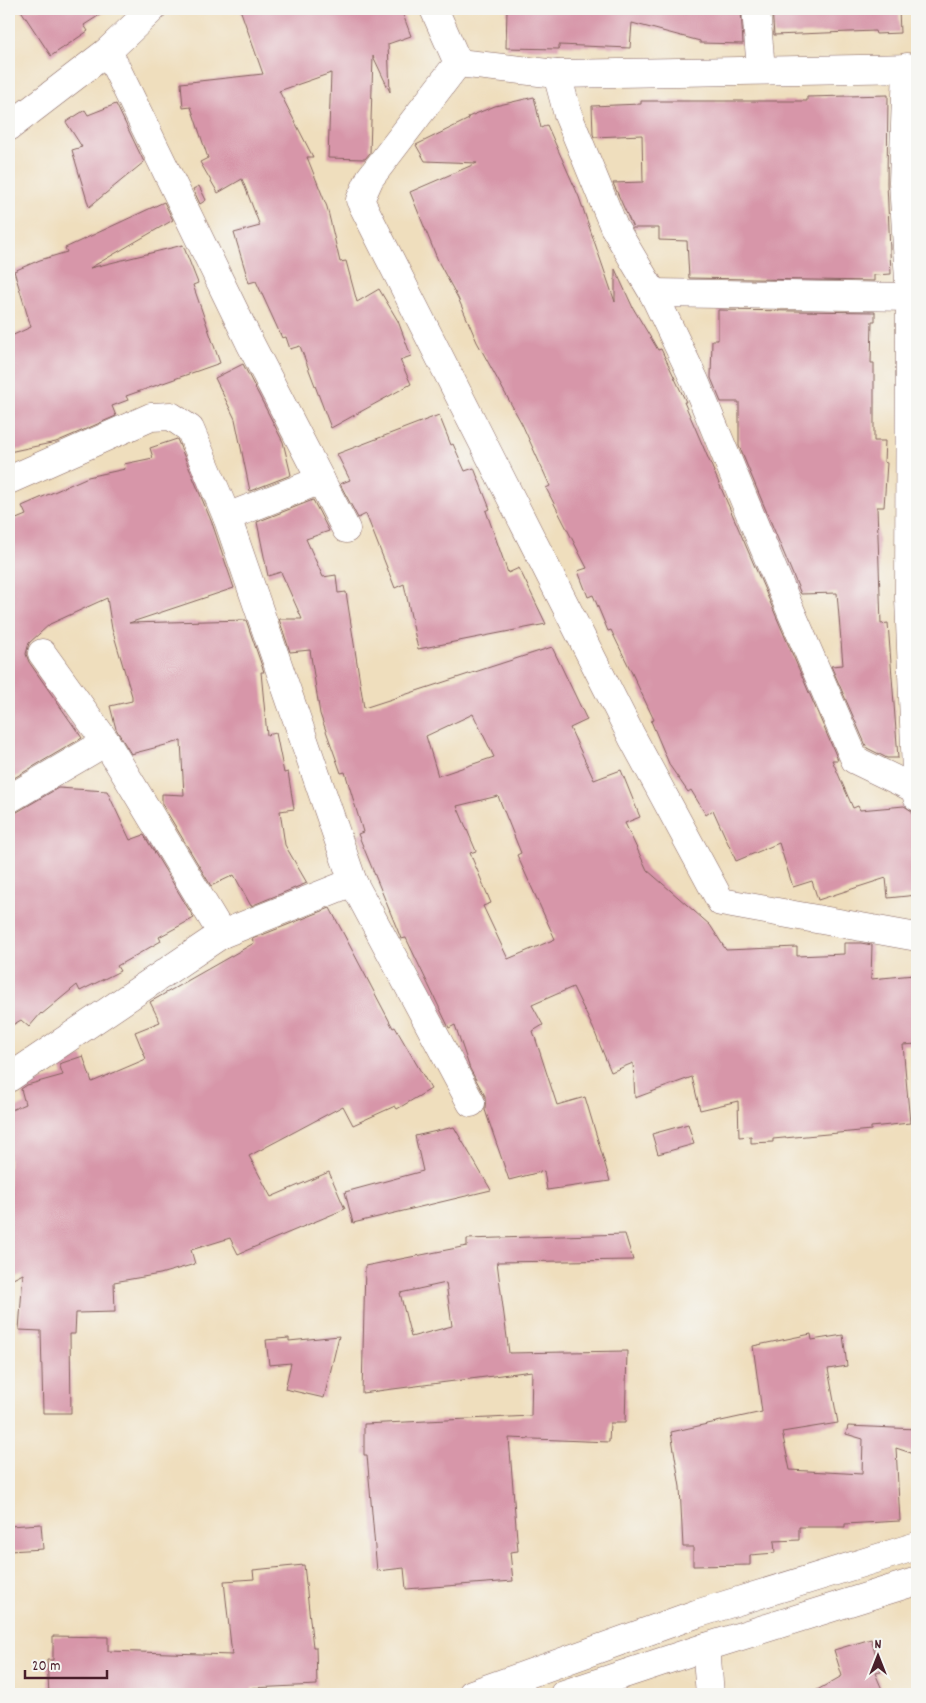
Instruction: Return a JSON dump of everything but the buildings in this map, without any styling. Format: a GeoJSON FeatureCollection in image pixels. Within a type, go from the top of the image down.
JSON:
{"type":"FeatureCollection","features":[{"type":"Feature","properties":{"kind":"street"},"geometry":{"type":"LineString","coordinates":[[9,127],[108,51],[152,9]]}},
{"type":"Feature","properties":{"kind":"street"},"geometry":{"type":"LineString","coordinates":[[434,9],[458,63]]}},
{"type":"Feature","properties":{"kind":"street"},"geometry":{"type":"LineString","coordinates":[[756,9],[760,70]]}},
{"type":"Feature","properties":{"kind":"street"},"geometry":{"type":"LineString","coordinates":[[108,51],[249,341],[346,529]]}},
{"type":"Feature","properties":{"kind":"street"},"geometry":{"type":"LineString","coordinates":[[458,63],[557,74],[912,68],[903,182],[910,297],[909,598],[917,797]]}},
{"type":"Feature","properties":{"kind":"street"},"geometry":{"type":"LineString","coordinates":[[458,63],[370,178],[360,200],[632,738],[721,902],[917,937]]}},
{"type":"Feature","properties":{"kind":"street"},"geometry":{"type":"LineString","coordinates":[[557,74],[568,115],[614,227],[653,293],[695,381],[774,572],[855,760],[917,790]]}},
{"type":"Feature","properties":{"kind":"street"},"geometry":{"type":"LineString","coordinates":[[653,293],[910,297]]}},
{"type":"Feature","properties":{"kind":"street"},"geometry":{"type":"LineString","coordinates":[[9,480],[151,417],[171,416],[190,429],[227,517],[353,882],[471,1103]]}},
{"type":"Feature","properties":{"kind":"street"},"geometry":{"type":"LineString","coordinates":[[227,517],[321,480]]}},
{"type":"Feature","properties":{"kind":"street"},"geometry":{"type":"LineString","coordinates":[[42,653],[106,742],[222,934]]}},
{"type":"Feature","properties":{"kind":"street"},"geometry":{"type":"LineString","coordinates":[[9,799],[106,742]]}},
{"type":"Feature","properties":{"kind":"street"},"geometry":{"type":"LineString","coordinates":[[9,1078],[222,934],[353,882]]}},
{"type":"Feature","properties":{"kind":"street"},"geometry":{"type":"LineString","coordinates":[[472,1694],[696,1614],[917,1546]]}},
{"type":"Feature","properties":{"kind":"street"},"geometry":{"type":"LineString","coordinates":[[564,1694],[917,1581]]}},
{"type":"Feature","properties":{"kind":"street"},"geometry":{"type":"LineString","coordinates":[[706,1647],[710,1694]]}}]}
